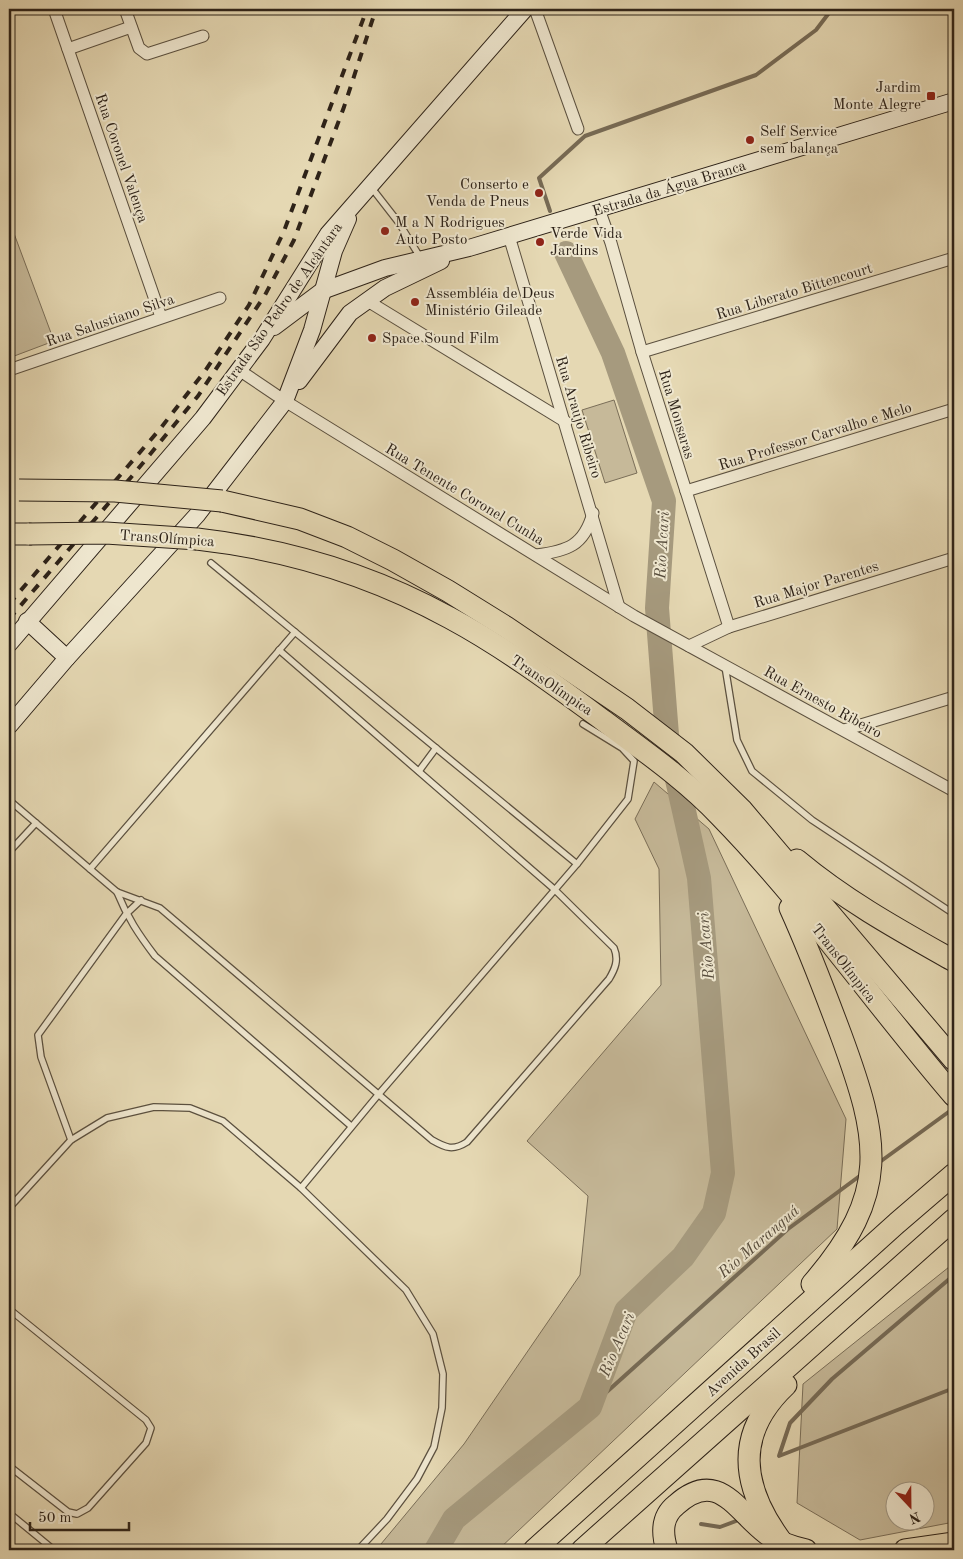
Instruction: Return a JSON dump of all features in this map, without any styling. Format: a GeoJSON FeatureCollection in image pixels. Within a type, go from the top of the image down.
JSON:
{"type":"FeatureCollection","features":[{"type":"Feature","properties":{"kind":"highway","name":"TransOlímpica"},"geometry":{"type":"LineString","coordinates":[[14,490],[115,491],[222,501],[300,519],[347,537],[393,560],[481,612],[627,709],[684,753],[739,807],[954,1060]]}},
{"type":"Feature","properties":{"kind":"highway","name":"TransOlímpica"},"geometry":{"type":"LineString","coordinates":[[19,534],[106,533],[197,539],[286,554],[337,569],[389,589],[450,618],[578,701],[682,781],[718,814],[779,880],[896,1028],[954,1096]]}},
{"type":"Feature","properties":{"kind":"highway"},"geometry":{"type":"LineString","coordinates":[[739,807],[779,845],[828,886],[880,920],[954,961]]}},
{"type":"Feature","properties":{"kind":"highway"},"geometry":{"type":"LineString","coordinates":[[773,1335],[787,1314],[829,1265],[842,1246],[864,1203],[872,1167],[869,1125],[864,1098],[806,943],[779,880]]}},
{"type":"Feature","properties":{"kind":"highway","name":"Avenida Brasil"},"geometry":{"type":"LineString","coordinates":[[534,1550],[897,1222],[954,1174]]}},
{"type":"Feature","properties":{"kind":"highway"},"geometry":{"type":"LineString","coordinates":[[582,1550],[954,1219]]}},
{"type":"Feature","properties":{"kind":"highway"},"geometry":{"type":"LineString","coordinates":[[782,1542],[762,1511],[751,1485],[748,1466],[750,1442],[757,1421],[770,1400],[954,1230]]}},
{"type":"Feature","properties":{"kind":"highway"},"geometry":{"type":"LineString","coordinates":[[667,1550],[663,1535],[664,1521],[672,1508],[683,1498],[702,1491],[715,1490],[728,1496],[762,1530],[782,1542],[806,1550]]}},
{"type":"Feature","properties":{"kind":"highway"},"geometry":{"type":"LineString","coordinates":[[905,1550],[954,1543]]}},
{"type":"Feature","properties":{"kind":"street","name":"Rua Coronel Valença"},"geometry":{"type":"LineString","coordinates":[[54,9],[161,318]]}},
{"type":"Feature","properties":{"kind":"street"},"geometry":{"type":"LineString","coordinates":[[125,9],[139,48],[147,54],[203,36]]}},
{"type":"Feature","properties":{"kind":"street","name":"Estrada São Pedro de Alcântara"},"geometry":{"type":"LineString","coordinates":[[9,644],[202,418],[262,339],[328,234],[525,9]]}},
{"type":"Feature","properties":{"kind":"street"},"geometry":{"type":"LineString","coordinates":[[535,9],[578,129]]}},
{"type":"Feature","properties":{"kind":"street"},"geometry":{"type":"LineString","coordinates":[[68,49],[132,27]]}},
{"type":"Feature","properties":{"kind":"street","name":"Estrada da Água Branca"},"geometry":{"type":"LineString","coordinates":[[262,339],[295,310],[322,291],[362,276],[421,258],[469,248],[954,101]]}},
{"type":"Feature","properties":{"kind":"street","name":"Estrada São Pedro de Alcântara"},"geometry":{"type":"LineString","coordinates":[[9,726],[67,658],[197,515],[284,401],[312,330],[334,251],[355,203]]}},
{"type":"Feature","properties":{"kind":"street","name":"Rua Monsaras"},"geometry":{"type":"LineString","coordinates":[[598,209],[611,243],[642,352],[729,627]]}},
{"type":"Feature","properties":{"kind":"street","name":"Rua Araujo Ribeiro"},"geometry":{"type":"LineString","coordinates":[[509,236],[593,513],[619,607]]}},
{"type":"Feature","properties":{"kind":"street","name":"Estrada da Água Branca"},"geometry":{"type":"LineString","coordinates":[[284,401],[350,313],[366,300],[406,277],[469,248]]}},
{"type":"Feature","properties":{"kind":"street","name":"Rua Liberato Bittencourt"},"geometry":{"type":"LineString","coordinates":[[642,352],[954,258]]}},
{"type":"Feature","properties":{"kind":"street","name":"Rua Salustiano Silva"},"geometry":{"type":"LineString","coordinates":[[9,370],[220,298]]}},
{"type":"Feature","properties":{"kind":"street"},"geometry":{"type":"LineString","coordinates":[[366,300],[566,422]]}},
{"type":"Feature","properties":{"kind":"street","name":"Rua Tenente Coronel Cunha"},"geometry":{"type":"LineString","coordinates":[[239,370],[284,401],[619,607],[678,639]]}},
{"type":"Feature","properties":{"kind":"street","name":"Rua Professor Carvalho e Melo"},"geometry":{"type":"LineString","coordinates":[[686,491],[954,409]]}},
{"type":"Feature","properties":{"kind":"street"},"geometry":{"type":"LineString","coordinates":[[536,555],[558,552],[574,545],[585,534],[593,513]]}},
{"type":"Feature","properties":{"kind":"street","name":"Rua Major Parentes"},"geometry":{"type":"LineString","coordinates":[[689,646],[729,627],[954,558]]}},
{"type":"Feature","properties":{"kind":"street"},"geometry":{"type":"LineString","coordinates":[[28,621],[67,658]]}},
{"type":"Feature","properties":{"kind":"street","name":"Rua Ernesto Ribeiro"},"geometry":{"type":"LineString","coordinates":[[678,639],[954,791]]}},
{"type":"Feature","properties":{"kind":"street"},"geometry":{"type":"LineString","coordinates":[[844,730],[954,697]]}},
{"type":"Feature","properties":{"kind":"lane"},"geometry":{"type":"LineString","coordinates":[[371,187],[400,223],[421,258]]}},
{"type":"Feature","properties":{"kind":"lane"},"geometry":{"type":"LineString","coordinates":[[211,563],[577,864]]}},
{"type":"Feature","properties":{"kind":"lane"},"geometry":{"type":"LineString","coordinates":[[90,869],[295,632]]}},
{"type":"Feature","properties":{"kind":"lane"},"geometry":{"type":"LineString","coordinates":[[9,800],[118,892],[160,908],[432,1140],[446,1149],[458,1148],[467,1142],[609,979],[616,963],[614,948],[554,889],[279,650]]}},
{"type":"Feature","properties":{"kind":"lane"},"geometry":{"type":"LineString","coordinates":[[724,664],[737,740],[752,771],[812,820],[954,914]]}},
{"type":"Feature","properties":{"kind":"lane"},"geometry":{"type":"LineString","coordinates":[[301,1188],[351,1126],[577,864],[628,799],[634,761],[622,748],[583,724]]}},
{"type":"Feature","properties":{"kind":"lane"},"geometry":{"type":"LineString","coordinates":[[419,771],[436,748]]}},
{"type":"Feature","properties":{"kind":"lane"},"geometry":{"type":"LineString","coordinates":[[9,852],[36,823]]}},
{"type":"Feature","properties":{"kind":"lane"},"geometry":{"type":"LineString","coordinates":[[118,892],[126,914],[138,935],[155,956],[351,1126]]}},
{"type":"Feature","properties":{"kind":"lane"},"geometry":{"type":"LineString","coordinates":[[71,1140],[41,1057],[38,1035],[126,914],[141,900]]}},
{"type":"Feature","properties":{"kind":"lane"},"geometry":{"type":"LineString","coordinates":[[9,1208],[71,1140],[107,1118],[154,1107],[190,1108],[223,1122],[301,1188],[406,1290],[433,1334],[443,1374],[442,1408],[434,1447],[417,1479],[387,1519],[358,1550]]}},
{"type":"Feature","properties":{"kind":"lane"},"geometry":{"type":"LineString","coordinates":[[9,1309],[146,1420],[152,1428],[146,1442],[88,1508],[77,1514],[68,1512],[9,1466]]}},
{"type":"Feature","properties":{"kind":"lane"},"geometry":{"type":"LineString","coordinates":[[9,1513],[54,1550]]}},
{"type":"Feature","properties":{"kind":"shaded area"},"geometry":{"type":"Polygon","coordinates":[[[9,220],[54,341],[9,358],[9,220]]]}},
{"type":"Feature","properties":{"kind":"shaded area"},"geometry":{"type":"Polygon","coordinates":[[[614,400],[637,473],[605,483],[582,410],[614,400]]]}},
{"type":"Feature","properties":{"kind":"shaded area"},"geometry":{"type":"Polygon","coordinates":[[[654,782],[709,829],[846,1119],[837,1229],[498,1550],[376,1550],[464,1444],[580,1275],[588,1196],[527,1141],[661,985],[659,869],[635,819],[654,782]]]}},
{"type":"Feature","properties":{"kind":"shaded area"},"geometry":{"type":"Polygon","coordinates":[[[954,1263],[954,1522],[936,1525],[936,1482],[886,1482],[886,1532],[902,1532],[860,1540],[797,1503],[803,1384],[954,1263]]]}},
{"type":"Feature","properties":{"kind":"waterway"},"geometry":{"type":"LineString","coordinates":[[550,211],[539,178],[585,136],[756,75],[816,30],[832,9]]}},
{"type":"Feature","properties":{"kind":"waterway","name":"Rio Acari"},"geometry":{"type":"LineString","coordinates":[[436,1550],[454,1519],[590,1407],[626,1311],[683,1257],[714,1213],[723,1173],[699,878],[667,735],[657,608],[664,501],[613,353],[566,253]]}},
{"type":"Feature","properties":{"kind":"waterway","name":"Rio Maranguá"},"geometry":{"type":"LineString","coordinates":[[877,1164],[954,1108]]}},
{"type":"Feature","properties":{"kind":"waterway","name":"Rio Maranguá"},"geometry":{"type":"LineString","coordinates":[[590,1407],[788,1229],[861,1175]]}},
{"type":"Feature","properties":{"kind":"waterway"},"geometry":{"type":"LineString","coordinates":[[954,1275],[832,1379],[790,1423],[779,1456],[954,1388]]}},
{"type":"Feature","properties":{"kind":"waterway"},"geometry":{"type":"LineString","coordinates":[[701,1524],[720,1527],[736,1521]]}},
{"type":"Feature","properties":{"kind":"railway"},"geometry":{"type":"LineString","coordinates":[[9,604],[160,429],[205,371],[249,305],[284,231],[367,9]]}},
{"type":"Feature","properties":{"kind":"railway"},"geometry":{"type":"LineString","coordinates":[[9,619],[198,396],[265,295],[294,240],[344,107],[376,9]]}},
{"type":"Feature","properties":{"kind":"place","name":"Jardim Monte Alegre"},"geometry":{"type":"Point","coordinates":[931,96]}},
{"type":"Feature","properties":{"kind":"place","name":"Self Service sem balança"},"geometry":{"type":"Point","coordinates":[750,140]}},
{"type":"Feature","properties":{"kind":"place","name":"Conserto e Venda de Pneus"},"geometry":{"type":"Point","coordinates":[539,193]}},
{"type":"Feature","properties":{"kind":"place","name":"M a N Rodrigues Auto Posto"},"geometry":{"type":"Point","coordinates":[385,231]}},
{"type":"Feature","properties":{"kind":"place","name":"Verde Vida Jardins"},"geometry":{"type":"Point","coordinates":[540,242]}},
{"type":"Feature","properties":{"kind":"place","name":"Assembléia de Deus Ministério Gileade"},"geometry":{"type":"Point","coordinates":[415,302]}},
{"type":"Feature","properties":{"kind":"place","name":"Space Sound Film"},"geometry":{"type":"Point","coordinates":[372,338]}}]}
